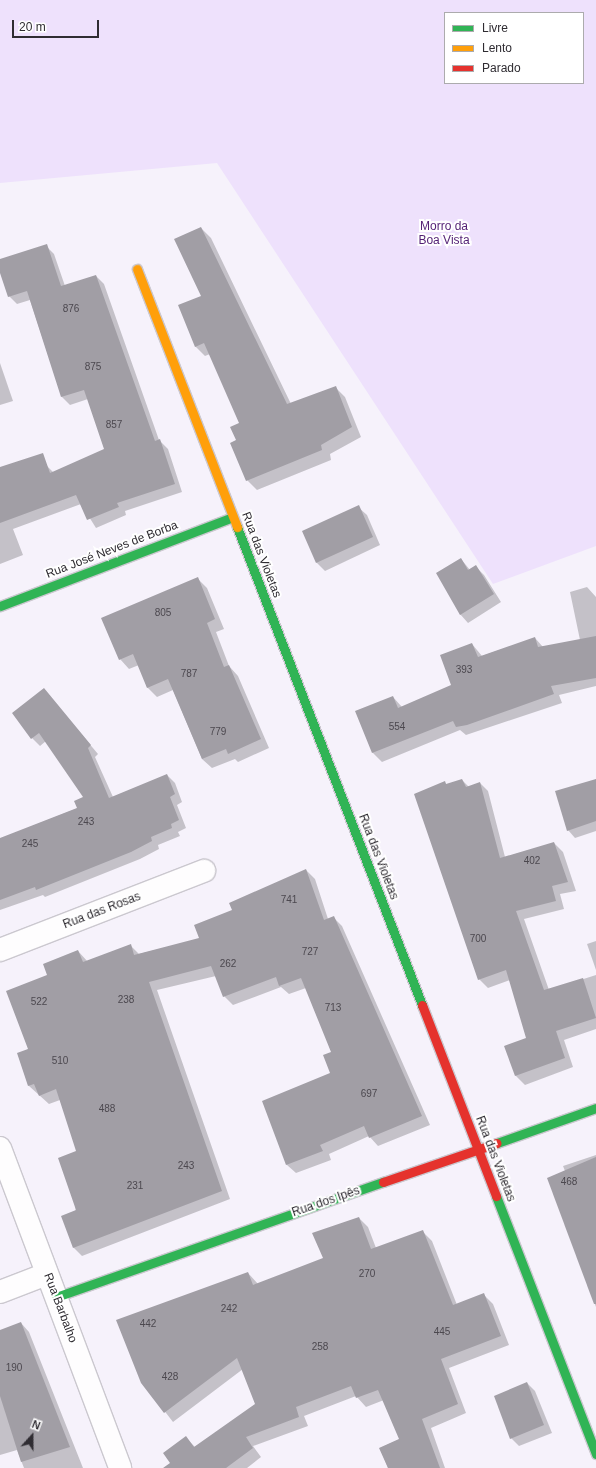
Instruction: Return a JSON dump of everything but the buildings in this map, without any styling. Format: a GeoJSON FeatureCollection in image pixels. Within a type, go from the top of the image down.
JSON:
{"type":"FeatureCollection","features":[{"type":"Feature","properties":{"kind":"street","name":"Rua das Violetas"},"geometry":{"type":"LineString","coordinates":[[137,269],[596,1454]]}},
{"type":"Feature","properties":{"kind":"street","name":"Rua José Neves de Borba"},"geometry":{"type":"LineString","coordinates":[[0,606],[233,517]]}},
{"type":"Feature","properties":{"kind":"street","name":"Rua das Rosas"},"geometry":{"type":"LineString","coordinates":[[0,950],[204,871]]}},
{"type":"Feature","properties":{"kind":"street","name":"Rua dos Ipês"},"geometry":{"type":"LineString","coordinates":[[56,1297],[596,1108]]}},
{"type":"Feature","properties":{"kind":"street","name":"Rua Barbalho"},"geometry":{"type":"LineString","coordinates":[[0,1148],[120,1468]]}},
{"type":"Feature","properties":{"kind":"street"},"geometry":{"type":"LineString","coordinates":[[0,1292],[47,1274]]}},
{"type":"Feature","properties":{"kind":"green space","name":"Morro da Boa Vista"},"geometry":{"type":"Polygon","coordinates":[[[0,0],[596,0],[596,546],[493,584],[217,163],[0,183],[0,0]]]}},
{"type":"Feature","properties":{"kind":"traffic: fast"},"geometry":{"type":"LineString","coordinates":[[0,606],[233,517]]}},
{"type":"Feature","properties":{"kind":"traffic: fast"},"geometry":{"type":"LineString","coordinates":[[237,527],[422,1005]]}},
{"type":"Feature","properties":{"kind":"traffic: fast"},"geometry":{"type":"LineString","coordinates":[[497,1143],[596,1108]]}},
{"type":"Feature","properties":{"kind":"traffic: fast"},"geometry":{"type":"LineString","coordinates":[[56,1297],[383,1182]]}},
{"type":"Feature","properties":{"kind":"traffic: fast"},"geometry":{"type":"LineString","coordinates":[[496,1196],[596,1454]]}},
{"type":"Feature","properties":{"kind":"traffic: slow"},"geometry":{"type":"LineString","coordinates":[[137,269],[237,527]]}},
{"type":"Feature","properties":{"kind":"traffic: jam"},"geometry":{"type":"LineString","coordinates":[[422,1005],[496,1196]]}},
{"type":"Feature","properties":{"kind":"traffic: jam"},"geometry":{"type":"LineString","coordinates":[[383,1182],[497,1143]]}}]}
